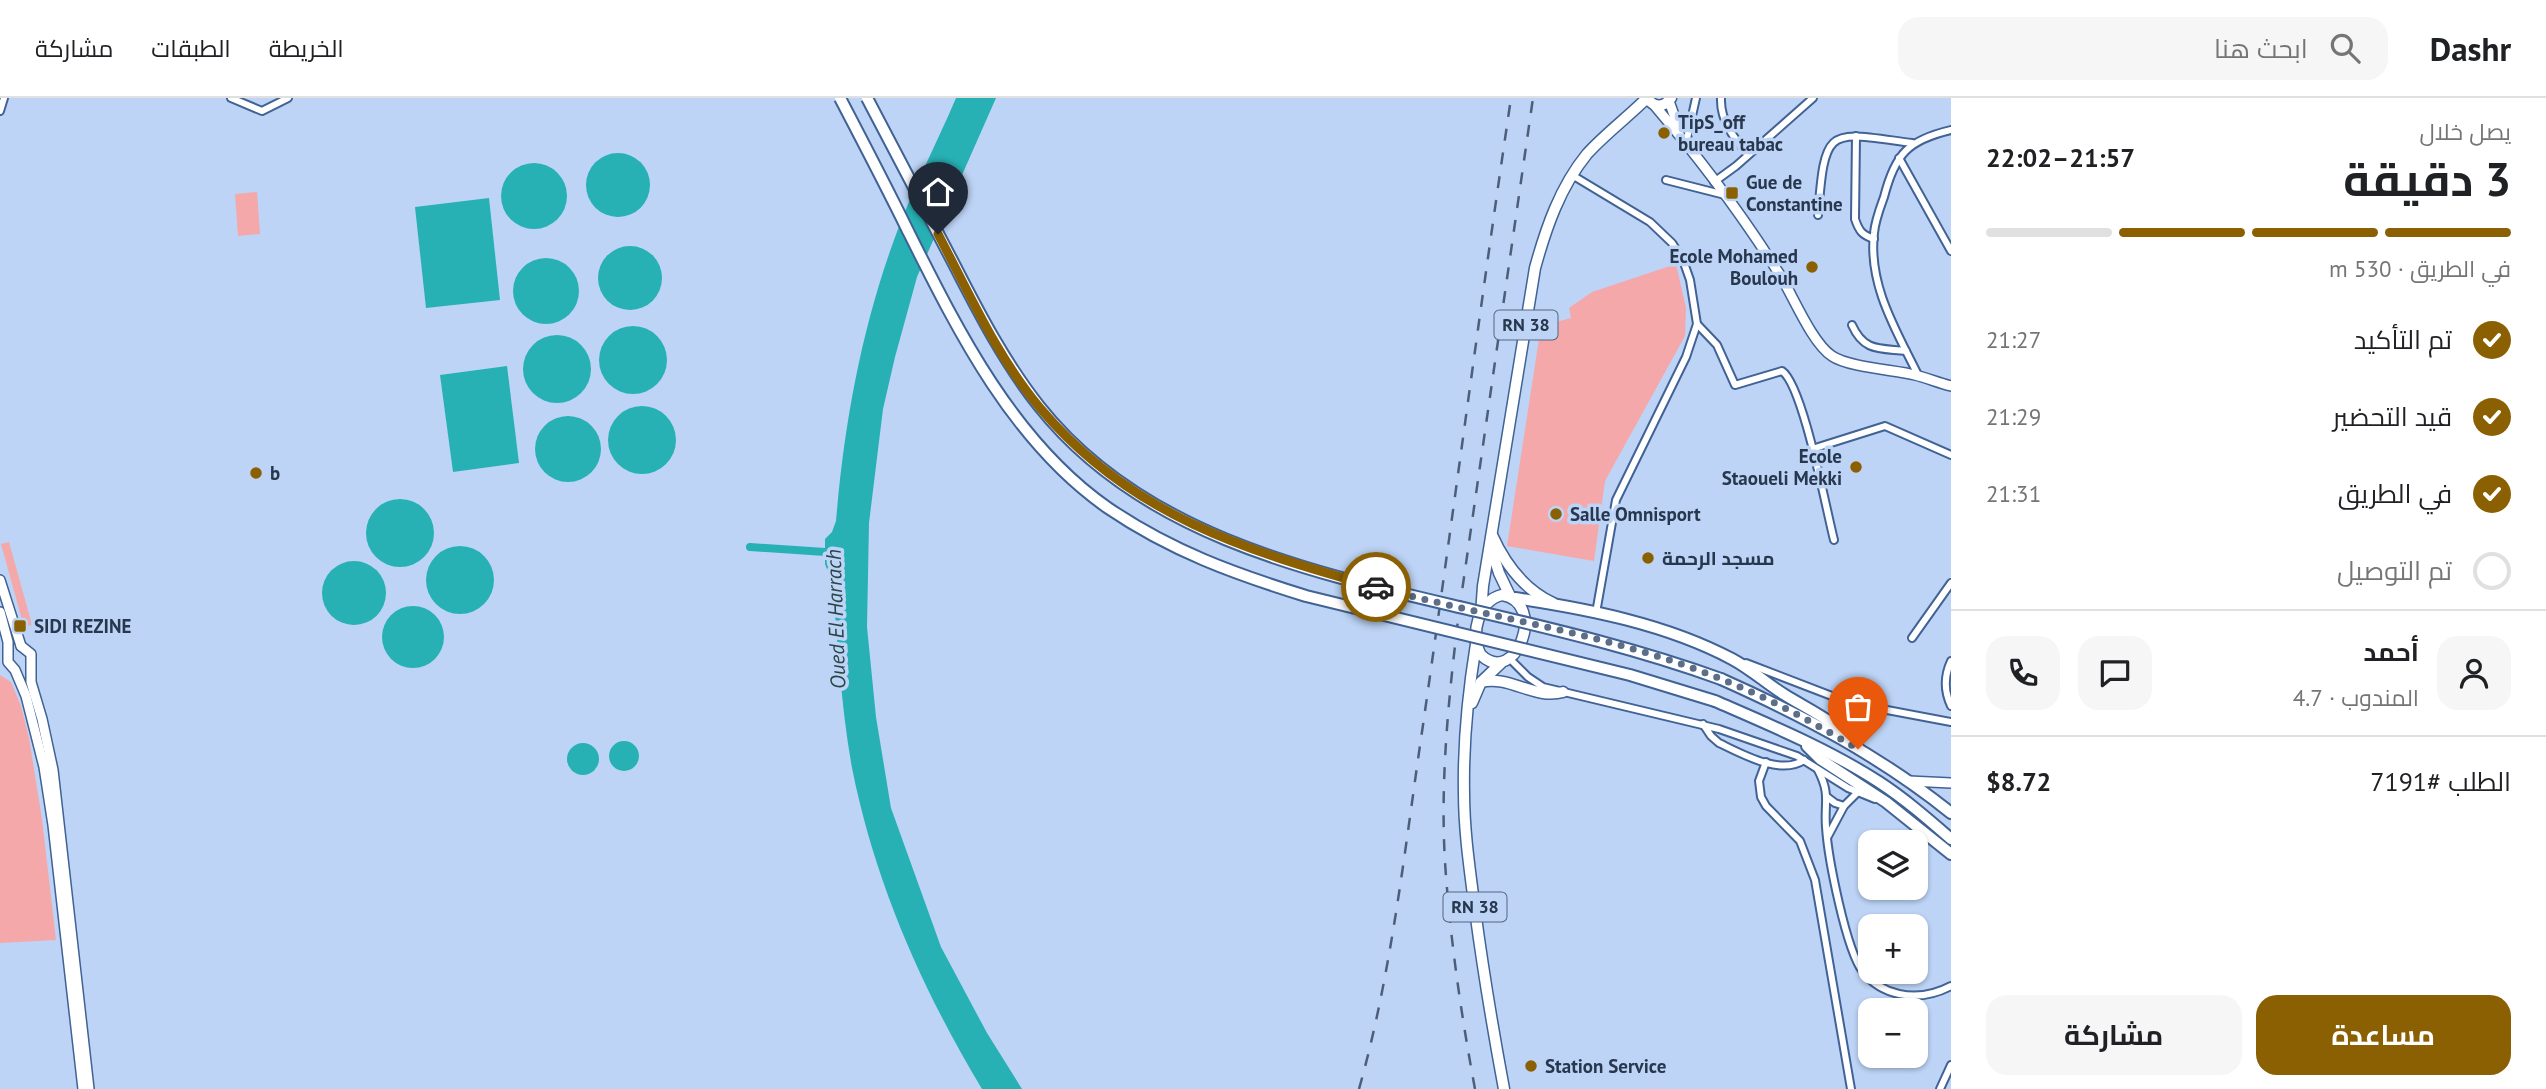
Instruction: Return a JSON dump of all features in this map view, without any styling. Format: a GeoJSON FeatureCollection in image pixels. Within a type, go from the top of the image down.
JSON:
{"type":"FeatureCollection","features":[{"type":"Feature","properties":{"kind":"highway"},"geometry":{"type":"LineString","coordinates":[[840,98],[951,317],[1007,405],[1038,444],[1069,476],[1107,507],[1182,552],[1261,583],[1319,600],[1630,675],[1715,701],[1803,741],[1876,780],[1911,804],[1951,839]]}},
{"type":"Feature","properties":{"kind":"highway"},"geometry":{"type":"LineString","coordinates":[[867,98],[1005,358],[1040,407],[1070,439],[1096,463],[1146,500],[1184,522],[1230,542],[1308,568],[1632,650],[1721,679],[1797,713],[1909,780],[1951,813]]}},
{"type":"Feature","properties":{"kind":"highway"},"geometry":{"type":"LineString","coordinates":[[1513,597],[1596,613],[1672,633],[1734,660],[1764,682],[1839,728],[1858,749]]}},
{"type":"Feature","properties":{"kind":"highway"},"geometry":{"type":"LineString","coordinates":[[1803,741],[1820,759],[1886,802],[1951,854]]}},
{"type":"Feature","properties":{"kind":"main road"},"geometry":{"type":"LineString","coordinates":[[1670,99],[1684,140]]}},
{"type":"Feature","properties":{"kind":"main road","name":"RN 38"},"geometry":{"type":"LineString","coordinates":[[1481,614],[1483,586],[1535,268],[1549,222],[1573,175],[1588,154],[1617,127],[1652,103],[1663,106],[1670,99]]}},
{"type":"Feature","properties":{"kind":"main road"},"geometry":{"type":"LineString","coordinates":[[1652,103],[1725,195],[1780,275],[1822,347],[1833,357],[1847,362],[1918,376],[1951,386]]}},
{"type":"Feature","properties":{"kind":"main road"},"geometry":{"type":"LineString","coordinates":[[1492,534],[1501,553],[1521,580],[1534,591],[1563,607]]}},
{"type":"Feature","properties":{"kind":"main road","name":"RN 38"},"geometry":{"type":"LineString","coordinates":[[1491,547],[1499,573],[1513,597]]}},
{"type":"Feature","properties":{"kind":"main road"},"geometry":{"type":"LineString","coordinates":[[0,580],[21,646],[31,654],[31,682],[53,770],[89,1089]]}},
{"type":"Feature","properties":{"kind":"main road"},"geometry":{"type":"LineString","coordinates":[[1502,595],[1513,597],[1523,608],[1525,621],[1517,652],[1506,661],[1485,659],[1476,644],[1481,614],[1488,601],[1502,595]]}},
{"type":"Feature","properties":{"kind":"main road"},"geometry":{"type":"LineString","coordinates":[[0,612],[6,655],[34,723],[44,767],[83,1089]]}},
{"type":"Feature","properties":{"kind":"main road","name":"RN 38"},"geometry":{"type":"LineString","coordinates":[[1476,644],[1466,724],[1465,827],[1488,998],[1504,1089]]}},
{"type":"Feature","properties":{"kind":"main road"},"geometry":{"type":"LineString","coordinates":[[6,655],[21,646]]}},
{"type":"Feature","properties":{"kind":"main road","name":"RN 38"},"geometry":{"type":"LineString","coordinates":[[1466,724],[1481,682],[1506,661]]}},
{"type":"Feature","properties":{"kind":"main road"},"geometry":{"type":"LineString","coordinates":[[1,670],[25,669],[30,664]]}},
{"type":"Feature","properties":{"kind":"main road"},"geometry":{"type":"LineString","coordinates":[[1481,682],[1499,682],[1544,695],[1563,692]]}},
{"type":"Feature","properties":{"kind":"main road"},"geometry":{"type":"LineString","coordinates":[[1909,780],[1951,783]]}},
{"type":"Feature","properties":{"kind":"street"},"geometry":{"type":"LineString","coordinates":[[0,111],[4,98]]}},
{"type":"Feature","properties":{"kind":"street"},"geometry":{"type":"LineString","coordinates":[[231,98],[262,111],[288,98]]}},
{"type":"Feature","properties":{"kind":"street"},"geometry":{"type":"LineString","coordinates":[[1684,140],[1696,98]]}},
{"type":"Feature","properties":{"kind":"street"},"geometry":{"type":"LineString","coordinates":[[1721,98],[1721,111],[1731,135],[1748,155]]}},
{"type":"Feature","properties":{"kind":"street"},"geometry":{"type":"LineString","coordinates":[[1714,182],[1813,98]]}},
{"type":"Feature","properties":{"kind":"street"},"geometry":{"type":"LineString","coordinates":[[1818,215],[1822,166],[1825,155],[1836,139],[1841,136],[1856,136],[1912,143],[1951,130]]}},
{"type":"Feature","properties":{"kind":"street"},"geometry":{"type":"LineString","coordinates":[[1856,136],[1855,219],[1859,230],[1874,239]]}},
{"type":"Feature","properties":{"kind":"street"},"geometry":{"type":"LineString","coordinates":[[1912,143],[1890,173],[1874,239],[1873,261],[1877,284],[1887,313],[1918,376]]}},
{"type":"Feature","properties":{"kind":"street"},"geometry":{"type":"LineString","coordinates":[[1899,158],[1951,251]]}},
{"type":"Feature","properties":{"kind":"street"},"geometry":{"type":"LineString","coordinates":[[1573,175],[1650,222],[1672,243],[1683,260],[1690,279],[1697,324],[1686,357],[1616,500],[1596,613]]}},
{"type":"Feature","properties":{"kind":"street"},"geometry":{"type":"LineString","coordinates":[[1666,180],[1725,195]]}},
{"type":"Feature","properties":{"kind":"street"},"geometry":{"type":"LineString","coordinates":[[1697,324],[1717,345],[1735,385],[1782,371],[1789,375],[1812,449],[1834,540]]}},
{"type":"Feature","properties":{"kind":"street"},"geometry":{"type":"LineString","coordinates":[[1852,325],[1857,338],[1871,347],[1906,351]]}},
{"type":"Feature","properties":{"kind":"street"},"geometry":{"type":"LineString","coordinates":[[1812,449],[1885,426],[1951,455]]}},
{"type":"Feature","properties":{"kind":"street"},"geometry":{"type":"LineString","coordinates":[[1912,638],[1951,583]]}},
{"type":"Feature","properties":{"kind":"street"},"geometry":{"type":"LineString","coordinates":[[1734,660],[1850,703],[1951,722]]}},
{"type":"Feature","properties":{"kind":"street"},"geometry":{"type":"LineString","coordinates":[[1506,661],[1538,685],[1625,708],[1703,724],[1790,753],[1857,793],[1886,802]]}},
{"type":"Feature","properties":{"kind":"street"},"geometry":{"type":"LineString","coordinates":[[1951,661],[1946,676],[1945,694],[1951,706]]}},
{"type":"Feature","properties":{"kind":"street"},"geometry":{"type":"LineString","coordinates":[[1703,724],[1719,743],[1766,762],[1785,767],[1804,760]]}},
{"type":"Feature","properties":{"kind":"street"},"geometry":{"type":"LineString","coordinates":[[1766,762],[1759,781],[1761,797],[1766,806],[1800,841],[1815,880],[1851,1089]]}},
{"type":"Feature","properties":{"kind":"street"},"geometry":{"type":"LineString","coordinates":[[1817,768],[1827,797],[1827,838],[1848,936],[1861,970],[1870,980],[1890,992],[1913,996],[1951,989]]}},
{"type":"Feature","properties":{"kind":"street"},"geometry":{"type":"LineString","coordinates":[[1827,838],[1844,806],[1857,793]]}},
{"type":"Feature","properties":{"kind":"street"},"geometry":{"type":"LineString","coordinates":[[1827,797],[1844,806]]}},
{"type":"Feature","properties":{"kind":"street"},"geometry":{"type":"LineString","coordinates":[[1940,1089],[1951,1065]]}},
{"type":"Feature","properties":{"kind":"shaded area"},"geometry":{"type":"Polygon","coordinates":[[[257,192],[260,234],[238,236],[235,194],[257,192]]]}},
{"type":"Feature","properties":{"kind":"shaded area"},"geometry":{"type":"Polygon","coordinates":[[[1676,264],[1686,308],[1685,336],[1605,481],[1594,561],[1507,546],[1541,326],[1571,318],[1569,308],[1592,292],[1676,264]]]}},
{"type":"Feature","properties":{"kind":"shaded area"},"geometry":{"type":"Polygon","coordinates":[[[9,542],[32,625],[24,627],[1,544],[9,542]]]}},
{"type":"Feature","properties":{"kind":"shaded area"},"geometry":{"type":"Polygon","coordinates":[[[0,675],[11,682],[21,706],[29,738],[42,819],[56,940],[0,943],[0,675]]]}},
{"type":"Feature","properties":{"kind":"water","name":"Oued El Harrach"},"geometry":{"type":"Polygon","coordinates":[[[956,98],[996,98],[917,277],[895,357],[883,409],[869,523],[867,627],[876,717],[891,808],[941,947],[987,1033],[1022,1089],[982,1089],[921,974],[887,894],[852,768],[842,699],[832,582],[825,564],[825,539],[832,532],[836,521],[849,414],[872,309],[901,222],[956,98]]]}},
{"type":"Feature","properties":{"kind":"water"},"geometry":{"type":"Polygon","coordinates":[[[612,153],[624,153],[641,162],[648,173],[648,197],[641,208],[624,217],[612,217],[600,212],[591,203],[586,191],[586,179],[591,167],[600,158],[612,153]]]}},
{"type":"Feature","properties":{"kind":"water"},"geometry":{"type":"Polygon","coordinates":[[[527,163],[541,163],[553,168],[562,177],[567,196],[565,209],[558,220],[541,229],[527,229],[515,224],[506,215],[501,203],[501,189],[506,177],[515,168],[527,163]]]}},
{"type":"Feature","properties":{"kind":"water"},"geometry":{"type":"Polygon","coordinates":[[[489,198],[500,300],[426,308],[415,207],[489,198]]]}},
{"type":"Feature","properties":{"kind":"water"},"geometry":{"type":"Polygon","coordinates":[[[624,246],[636,246],[653,255],[660,266],[660,290],[653,301],[636,310],[624,310],[612,305],[603,296],[598,284],[598,272],[603,260],[612,251],[624,246]]]}},
{"type":"Feature","properties":{"kind":"water"},"geometry":{"type":"Polygon","coordinates":[[[546,258],[559,261],[569,268],[576,278],[579,291],[576,304],[569,314],[559,321],[546,324],[533,321],[523,314],[516,304],[513,291],[516,278],[523,268],[533,261],[546,258]]]}},
{"type":"Feature","properties":{"kind":"water"},"geometry":{"type":"Polygon","coordinates":[[[633,326],[646,329],[657,336],[664,347],[667,360],[664,373],[657,384],[646,391],[633,394],[620,391],[609,384],[602,373],[599,360],[602,347],[609,336],[620,329],[633,326]]]}},
{"type":"Feature","properties":{"kind":"water"},"geometry":{"type":"Polygon","coordinates":[[[557,335],[570,338],[581,345],[588,356],[591,369],[588,382],[581,393],[570,400],[557,403],[544,400],[533,393],[526,382],[523,369],[526,356],[533,345],[544,338],[557,335]]]}},
{"type":"Feature","properties":{"kind":"water"},"geometry":{"type":"Polygon","coordinates":[[[507,366],[519,463],[453,472],[440,375],[507,366]]]}},
{"type":"Feature","properties":{"kind":"water"},"geometry":{"type":"Polygon","coordinates":[[[642,406],[655,409],[666,416],[673,427],[676,440],[673,453],[666,464],[655,471],[642,474],[629,471],[618,464],[611,453],[608,440],[611,427],[618,416],[629,409],[642,406]]]}},
{"type":"Feature","properties":{"kind":"water"},"geometry":{"type":"Polygon","coordinates":[[[574,416],[592,425],[599,436],[599,462],[592,473],[581,480],[562,482],[544,473],[537,462],[535,443],[544,425],[555,418],[574,416]]]}},
{"type":"Feature","properties":{"kind":"water"},"geometry":{"type":"Polygon","coordinates":[[[400,499],[413,502],[424,509],[431,520],[434,533],[431,546],[424,557],[413,564],[400,567],[387,564],[376,557],[369,546],[366,533],[369,520],[376,509],[387,502],[400,499]]]}},
{"type":"Feature","properties":{"kind":"water"},"geometry":{"type":"Polygon","coordinates":[[[460,546],[473,549],[484,556],[491,567],[494,580],[491,593],[484,604],[473,611],[460,614],[447,611],[436,604],[429,593],[426,580],[429,567],[436,556],[447,549],[460,546]]]}},
{"type":"Feature","properties":{"kind":"water"},"geometry":{"type":"Polygon","coordinates":[[[354,561],[377,570],[386,593],[377,616],[354,625],[331,616],[322,593],[331,570],[354,561]]]}},
{"type":"Feature","properties":{"kind":"water"},"geometry":{"type":"Polygon","coordinates":[[[407,606],[419,606],[435,615],[442,625],[442,649],[435,659],[419,668],[407,668],[396,663],[387,654],[382,643],[382,631],[387,620],[396,611],[407,606]]]}},
{"type":"Feature","properties":{"kind":"water"},"geometry":{"type":"Polygon","coordinates":[[[624,741],[635,745],[639,756],[635,767],[624,771],[613,767],[609,756],[613,745],[624,741]]]}},
{"type":"Feature","properties":{"kind":"water"},"geometry":{"type":"Polygon","coordinates":[[[583,743],[594,748],[599,759],[594,770],[583,775],[572,770],[567,759],[572,748],[583,743]]]}},
{"type":"Feature","properties":{"kind":"waterway","name":"Oued El Harrach"},"geometry":{"type":"LineString","coordinates":[[750,547],[825,552]]}},
{"type":"Feature","properties":{"kind":"railway"},"geometry":{"type":"LineString","coordinates":[[1359,1089],[1380,1000],[1397,908],[1511,98]]}},
{"type":"Feature","properties":{"kind":"railway"},"geometry":{"type":"LineString","coordinates":[[1475,1089],[1447,890],[1444,831],[1446,737],[1459,612],[1533,98]]}},
{"type":"Feature","properties":{"kind":"way so far"},"geometry":{"type":"LineString","coordinates":[[1376,587],[1546,628],[1675,663],[1721,679],[1797,713],[1858,749]]}},
{"type":"Feature","properties":{"kind":"place","name":"TipS_off bureau tabac"},"geometry":{"type":"Point","coordinates":[1664,133]}},
{"type":"Feature","properties":{"kind":"place","name":"Gue de Constantine"},"geometry":{"type":"Point","coordinates":[1732,193]}},
{"type":"Feature","properties":{"kind":"place","name":"Ecole Mohamed Boulouh"},"geometry":{"type":"Point","coordinates":[1812,267]}},
{"type":"Feature","properties":{"kind":"place","name":"Ecole Staoueli Mekki"},"geometry":{"type":"Point","coordinates":[1856,467]}},
{"type":"Feature","properties":{"kind":"place","name":"b"},"geometry":{"type":"Point","coordinates":[256,473]}},
{"type":"Feature","properties":{"kind":"place","name":"Salle Omnisport"},"geometry":{"type":"Point","coordinates":[1556,514]}},
{"type":"Feature","properties":{"kind":"place","name":"مسجد الرحمة"},"geometry":{"type":"Point","coordinates":[1648,558]}},
{"type":"Feature","properties":{"kind":"place","name":"SIDI REZINE"},"geometry":{"type":"Point","coordinates":[20,626]}},
{"type":"Feature","properties":{"kind":"place","name":"Station Service"},"geometry":{"type":"Point","coordinates":[1531,1066]}},
{"type":"Feature","properties":{"kind":"route"},"geometry":{"type":"LineString","coordinates":[[938,234],[1005,358],[1040,407],[1096,463],[1146,500],[1184,522],[1230,542],[1376,587]]}}]}
